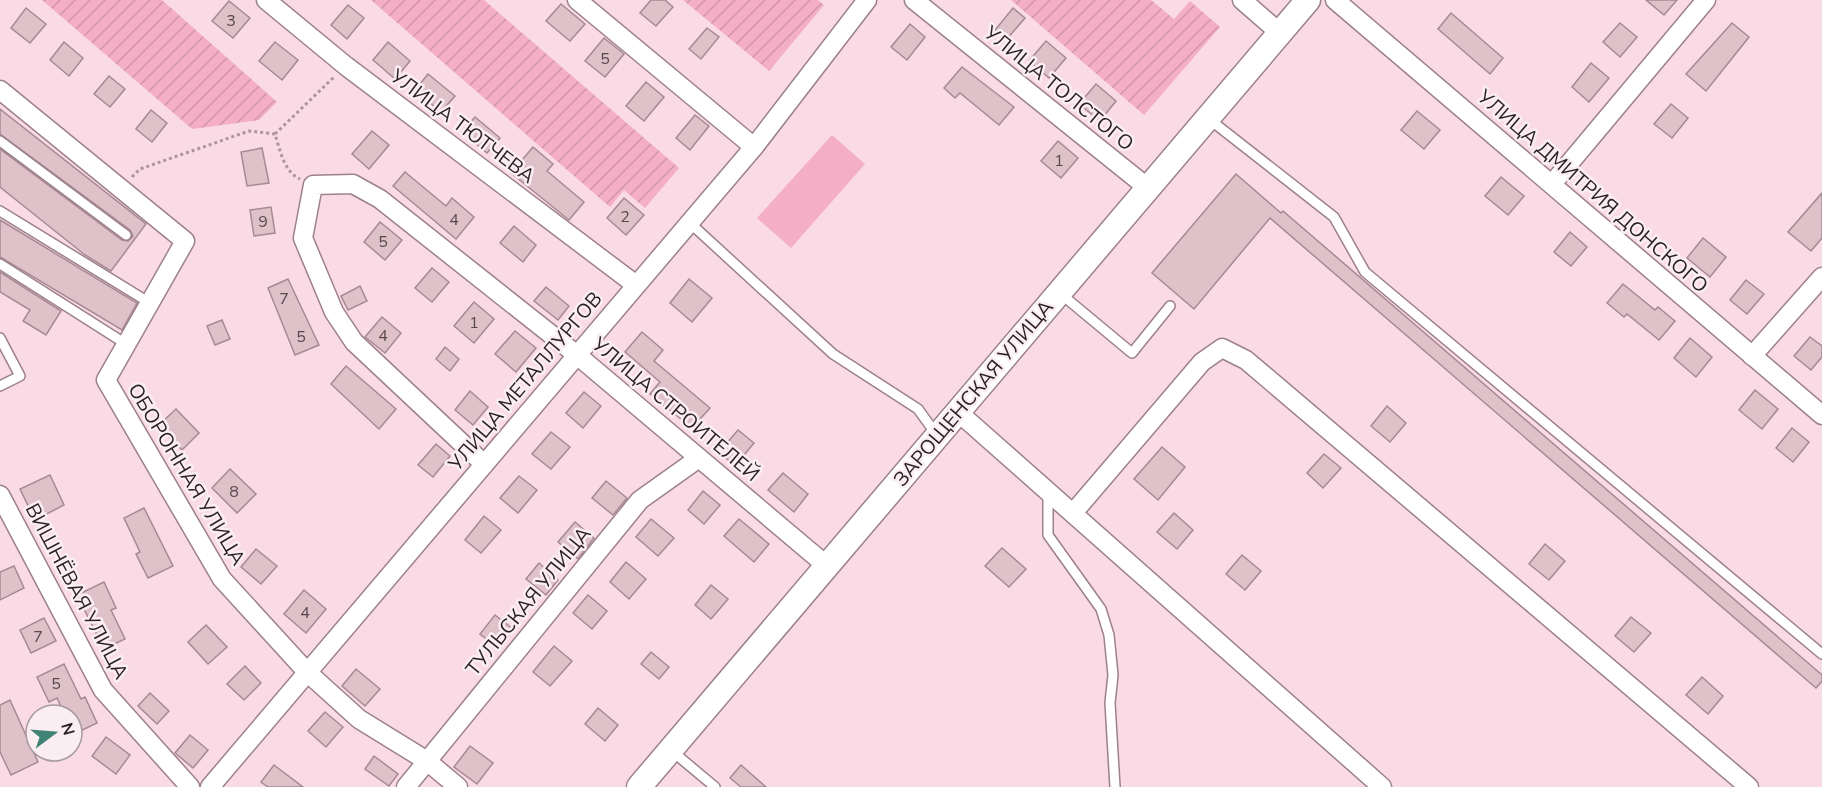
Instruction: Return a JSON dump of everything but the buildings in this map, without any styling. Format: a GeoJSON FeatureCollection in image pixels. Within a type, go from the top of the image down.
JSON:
{"type":"FeatureCollection","features":[{"type":"Feature","properties":{"kind":"street","name":"УЛИЦА ТЮТЧЕВА"},"geometry":{"type":"LineString","coordinates":[[266,0],[345,66],[636,285]]}},
{"type":"Feature","properties":{"kind":"street"},"geometry":{"type":"LineString","coordinates":[[577,0],[754,147]]}},
{"type":"Feature","properties":{"kind":"street","name":"УЛИЦА МЕТАЛЛУРГОВ"},"geometry":{"type":"LineString","coordinates":[[210,787],[754,147],[867,0]]}},
{"type":"Feature","properties":{"kind":"street","name":"УЛИЦА ТОЛСТОГО"},"geometry":{"type":"LineString","coordinates":[[914,0],[1148,188]]}},
{"type":"Feature","properties":{"kind":"street"},"geometry":{"type":"LineString","coordinates":[[1242,0],[1280,33]]}},
{"type":"Feature","properties":{"kind":"street","name":"ЗАРОЩЕНСКАЯ УЛИЦА"},"geometry":{"type":"LineString","coordinates":[[639,787],[1308,0]]}},
{"type":"Feature","properties":{"kind":"street","name":"УЛИЦА ДМИТРИЯ ДОНСКОГО"},"geometry":{"type":"LineString","coordinates":[[1335,0],[1822,415]]}},
{"type":"Feature","properties":{"kind":"street"},"geometry":{"type":"LineString","coordinates":[[1552,184],[1706,0]]}},
{"type":"Feature","properties":{"kind":"street"},"geometry":{"type":"LineString","coordinates":[[0,90],[120,188]]}},
{"type":"Feature","properties":{"kind":"street","name":"УЛИЦА СТРОИТЕЛЕЙ"},"geometry":{"type":"LineString","coordinates":[[313,185],[353,184],[380,199],[577,355],[827,566]]}},
{"type":"Feature","properties":{"kind":"street"},"geometry":{"type":"LineString","coordinates":[[313,185],[303,238],[334,312],[354,342],[484,464]]}},
{"type":"Feature","properties":{"kind":"street","name":"ОБОРОННАЯ УЛИЦА"},"geometry":{"type":"LineString","coordinates":[[120,188],[185,242],[106,380],[222,579],[307,672],[359,719],[427,761],[458,787]]}},
{"type":"Feature","properties":{"kind":"street"},"geometry":{"type":"LineString","coordinates":[[1752,356],[1822,277]]}},
{"type":"Feature","properties":{"kind":"street"},"geometry":{"type":"LineString","coordinates":[[1073,513],[1202,362],[1222,348],[1246,360],[1749,787]]}},
{"type":"Feature","properties":{"kind":"street"},"geometry":{"type":"LineString","coordinates":[[958,411],[1382,787]]}},
{"type":"Feature","properties":{"kind":"street","name":"ТУЛЬСКАЯ УЛИЦА"},"geometry":{"type":"LineString","coordinates":[[406,787],[640,500],[699,458]]}},
{"type":"Feature","properties":{"kind":"street","name":"ВИШНЁВАЯ УЛИЦА"},"geometry":{"type":"LineString","coordinates":[[0,495],[104,690],[190,787]]}},
{"type":"Feature","properties":{"kind":"lane"},"geometry":{"type":"LineString","coordinates":[[1209,119],[1334,217],[1365,272],[1822,654]]}},
{"type":"Feature","properties":{"kind":"lane"},"geometry":{"type":"LineString","coordinates":[[0,141],[126,235]]}},
{"type":"Feature","properties":{"kind":"lane"},"geometry":{"type":"LineString","coordinates":[[0,211],[150,303]]}},
{"type":"Feature","properties":{"kind":"lane"},"geometry":{"type":"LineString","coordinates":[[690,223],[833,354],[918,408],[937,436]]}},
{"type":"Feature","properties":{"kind":"lane"},"geometry":{"type":"LineString","coordinates":[[0,264],[126,344]]}},
{"type":"Feature","properties":{"kind":"lane"},"geometry":{"type":"LineString","coordinates":[[1060,292],[1132,353],[1170,306]]}},
{"type":"Feature","properties":{"kind":"lane"},"geometry":{"type":"LineString","coordinates":[[0,338],[20,376],[0,386]]}},
{"type":"Feature","properties":{"kind":"lane"},"geometry":{"type":"LineString","coordinates":[[1048,491],[1048,535],[1101,609],[1109,635],[1113,675],[1110,703],[1115,787]]}},
{"type":"Feature","properties":{"kind":"lane"},"geometry":{"type":"LineString","coordinates":[[670,750],[715,787]]}},
{"type":"Feature","properties":{"kind":"path"},"geometry":{"type":"LineString","coordinates":[[275,134],[345,66]]}},
{"type":"Feature","properties":{"kind":"path"},"geometry":{"type":"LineString","coordinates":[[120,188],[140,169],[249,131],[275,134]]}},
{"type":"Feature","properties":{"kind":"path"},"geometry":{"type":"LineString","coordinates":[[275,134],[283,160],[294,177],[313,185]]}},
{"type":"Feature","properties":{"kind":"shaded area"},"geometry":{"type":"Polygon","coordinates":[[[42,0],[162,0],[277,102],[259,120],[192,129],[42,0]]]}},
{"type":"Feature","properties":{"kind":"shaded area"},"geometry":{"type":"Polygon","coordinates":[[[371,0],[484,0],[679,168],[645,208],[624,190],[610,207],[371,0]]]}},
{"type":"Feature","properties":{"kind":"shaded area"},"geometry":{"type":"Polygon","coordinates":[[[683,0],[818,0],[824,5],[769,71],[683,0]]]}},
{"type":"Feature","properties":{"kind":"shaded area"},"geometry":{"type":"Polygon","coordinates":[[[1011,0],[1151,0],[1174,19],[1190,1],[1220,27],[1144,115],[1011,0]]]}},
{"type":"Feature","properties":{"kind":"shaded area"},"geometry":{"type":"Polygon","coordinates":[[[832,135],[865,164],[791,248],[757,218],[832,135]]]}}]}
